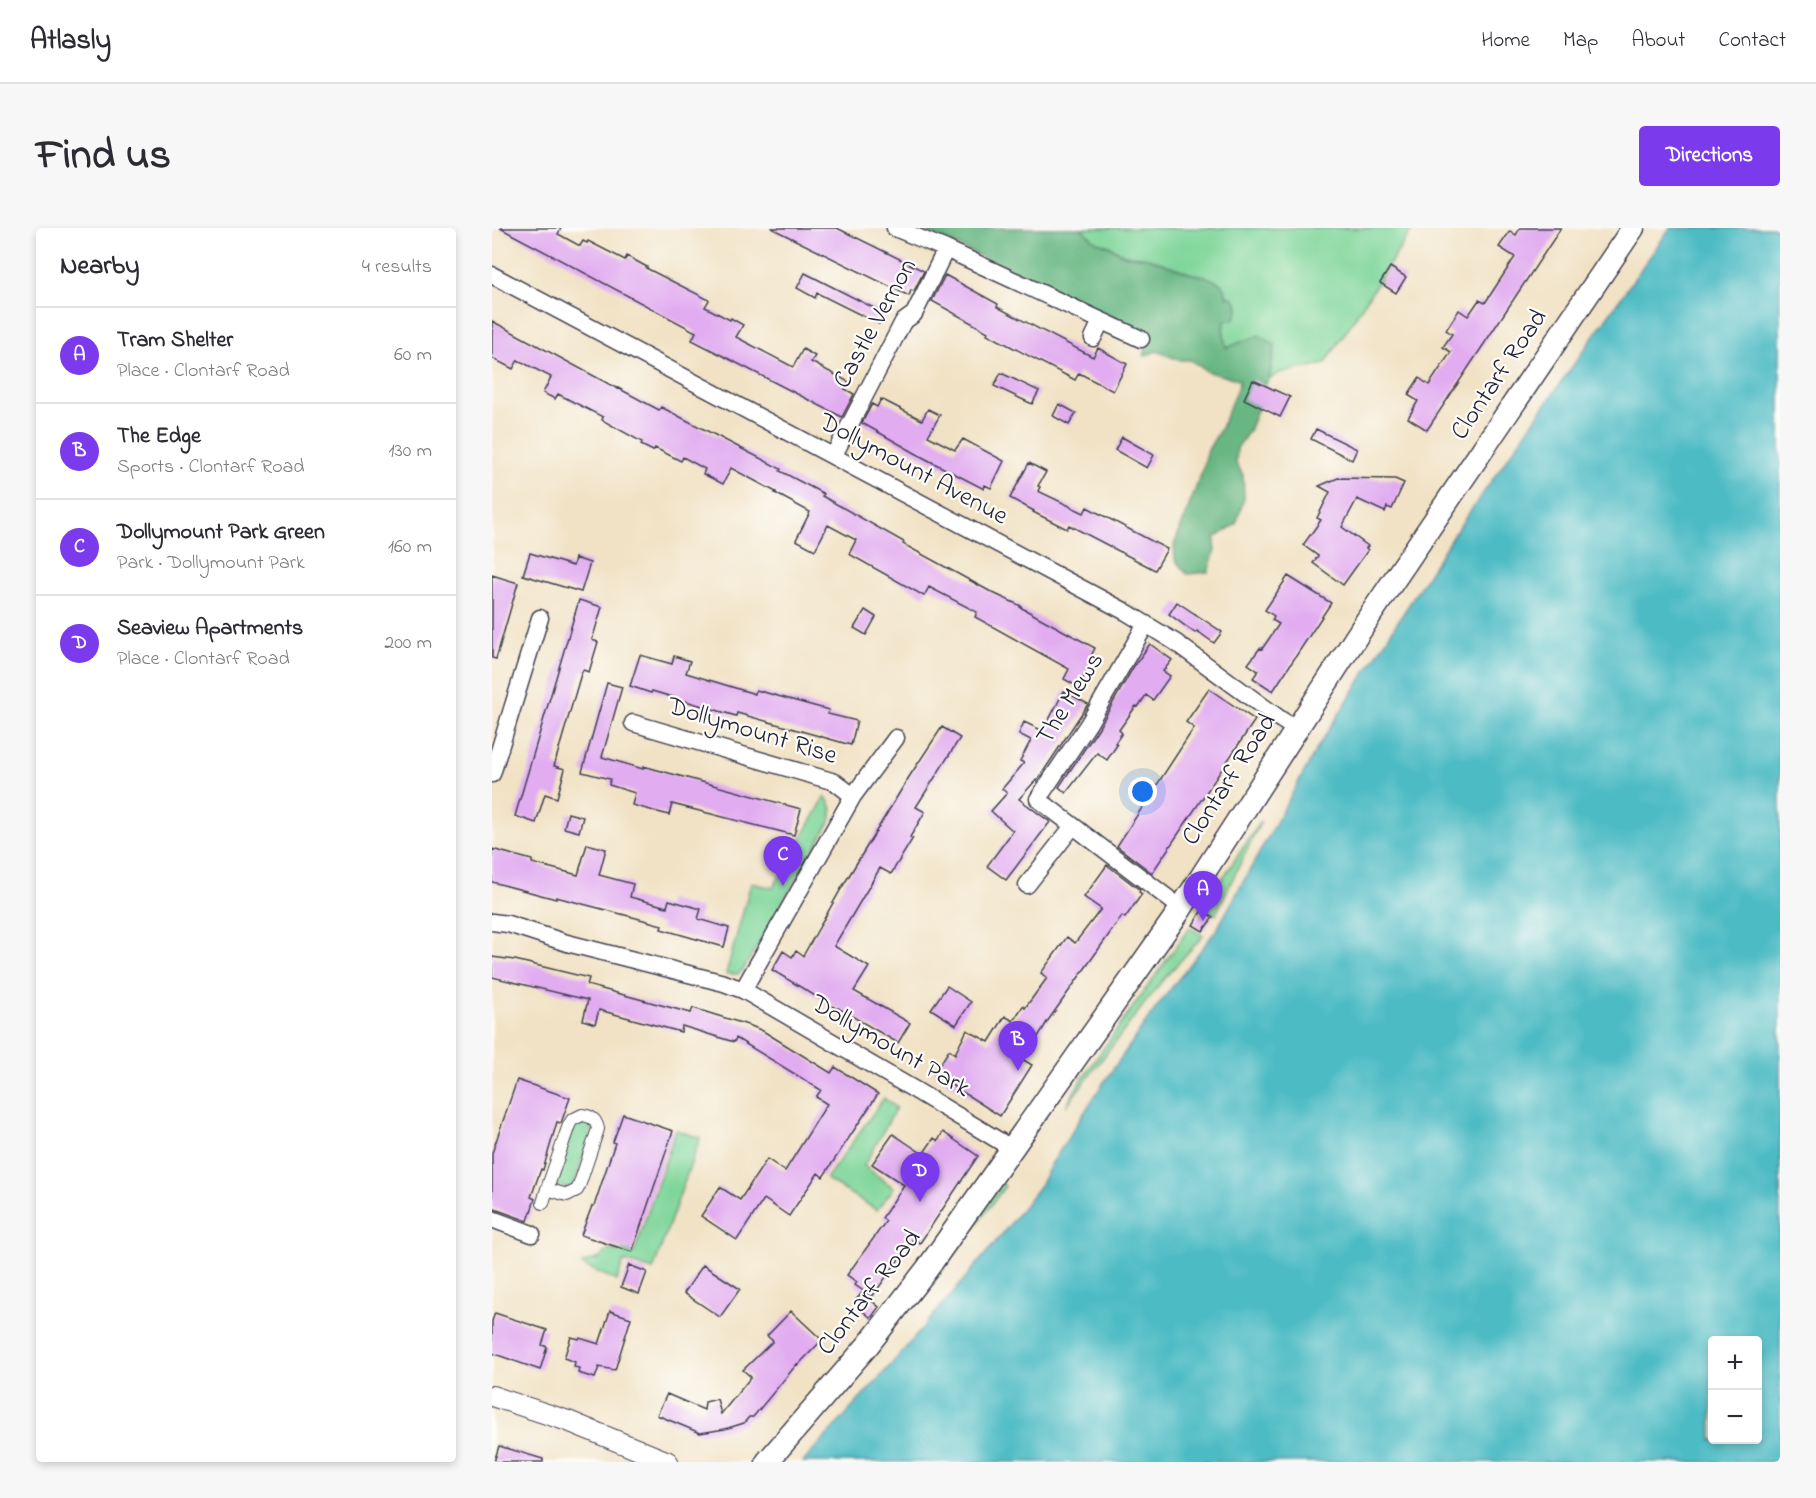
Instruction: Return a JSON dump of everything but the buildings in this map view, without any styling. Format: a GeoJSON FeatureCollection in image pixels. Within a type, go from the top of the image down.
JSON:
{"type":"FeatureCollection","features":[{"type":"Feature","properties":{"kind":"main road","name":"Clontarf Road"},"geometry":{"type":"LineString","coordinates":[[767,1462],[868,1345],[927,1269],[1181,908],[1371,614],[1633,228]]}},
{"type":"Feature","properties":{"kind":"street","name":"Castle Vernon"},"geometry":{"type":"LineString","coordinates":[[895,228],[946,249],[1141,339]]}},
{"type":"Feature","properties":{"kind":"street","name":"Castle Vernon"},"geometry":{"type":"LineString","coordinates":[[834,455],[903,322],[914,314],[946,249]]}},
{"type":"Feature","properties":{"kind":"street","name":"Dollymount Avenue"},"geometry":{"type":"LineString","coordinates":[[492,275],[653,362],[834,455],[1146,624],[1176,642],[1297,730]]}},
{"type":"Feature","properties":{"kind":"street"},"geometry":{"type":"LineString","coordinates":[[1093,338],[1101,321]]}},
{"type":"Feature","properties":{"kind":"street"},"geometry":{"type":"LineString","coordinates":[[492,774],[540,618]]}},
{"type":"Feature","properties":{"kind":"street","name":"The Mews"},"geometry":{"type":"LineString","coordinates":[[1073,826],[1038,799],[1089,723],[1146,624]]}},
{"type":"Feature","properties":{"kind":"street","name":"Dollymount Rise"},"geometry":{"type":"LineString","coordinates":[[633,723],[835,782],[853,796]]}},
{"type":"Feature","properties":{"kind":"street"},"geometry":{"type":"LineString","coordinates":[[743,990],[853,796],[896,738]]}},
{"type":"Feature","properties":{"kind":"street"},"geometry":{"type":"LineString","coordinates":[[1027,885],[1073,826],[1181,908]]}},
{"type":"Feature","properties":{"kind":"street","name":"Dollymount Park"},"geometry":{"type":"LineString","coordinates":[[492,922],[508,924],[567,943],[724,983],[743,990],[1011,1148]]}},
{"type":"Feature","properties":{"kind":"street"},"geometry":{"type":"LineString","coordinates":[[543,1203],[547,1189],[572,1120],[582,1115],[594,1118],[597,1123],[597,1134],[577,1190],[567,1195],[547,1189]]}},
{"type":"Feature","properties":{"kind":"street"},"geometry":{"type":"LineString","coordinates":[[492,1219],[532,1234]]}},
{"type":"Feature","properties":{"kind":"street"},"geometry":{"type":"LineString","coordinates":[[492,1396],[568,1421],[668,1462]]}},
{"type":"Feature","properties":{"kind":"green space"},"geometry":{"type":"Polygon","coordinates":[[[919,228],[1081,228],[1095,241],[1124,255],[1148,258],[1220,283],[1227,297],[1232,297],[1237,302],[1238,311],[1234,320],[1226,320],[1223,327],[1226,348],[1259,335],[1275,345],[1269,379],[1259,394],[1259,405],[1249,431],[1237,448],[1236,463],[1243,475],[1244,499],[1236,524],[1215,538],[1215,551],[1208,572],[1187,574],[1175,560],[1174,545],[1208,450],[1221,428],[1240,381],[1208,372],[1190,360],[1179,360],[1157,351],[1144,356],[1150,334],[919,228]]]}},
{"type":"Feature","properties":{"kind":"green space"},"geometry":{"type":"Polygon","coordinates":[[[1081,228],[1413,228],[1325,364],[1279,373],[1269,379],[1275,345],[1226,348],[1223,328],[1226,320],[1227,297],[1205,276],[1192,274],[1148,258],[1124,255],[1095,241],[1081,228]]]}},
{"type":"Feature","properties":{"kind":"green space"},"geometry":{"type":"Polygon","coordinates":[[[825,797],[832,809],[830,822],[743,970],[738,974],[726,974],[751,883],[773,888],[825,797]]]}},
{"type":"Feature","properties":{"kind":"green space"},"geometry":{"type":"Polygon","coordinates":[[[1261,821],[1216,915],[1208,910],[1220,894],[1214,891],[1261,821]]]}},
{"type":"Feature","properties":{"kind":"green space"},"geometry":{"type":"Polygon","coordinates":[[[1190,927],[1203,936],[1162,981],[1066,1106],[1079,1083],[1190,927]]]}},
{"type":"Feature","properties":{"kind":"green space"},"geometry":{"type":"Polygon","coordinates":[[[884,1098],[896,1108],[864,1166],[894,1188],[877,1210],[826,1179],[884,1098]]]}},
{"type":"Feature","properties":{"kind":"green space"},"geometry":{"type":"Polygon","coordinates":[[[585,1119],[593,1126],[574,1185],[567,1188],[553,1185],[574,1124],[585,1119]]]}},
{"type":"Feature","properties":{"kind":"green space"},"geometry":{"type":"Polygon","coordinates":[[[676,1130],[700,1138],[653,1270],[623,1262],[617,1281],[582,1265],[600,1258],[609,1249],[634,1253],[676,1130]]]}},
{"type":"Feature","properties":{"kind":"green space"},"geometry":{"type":"Polygon","coordinates":[[[999,1182],[1005,1186],[923,1297],[918,1294],[999,1182]]]}},
{"type":"Feature","properties":{"kind":"water"},"geometry":{"type":"Polygon","coordinates":[[[1670,228],[1780,228],[1780,1462],[803,1462],[945,1302],[1041,1184],[1102,1085],[1156,1008],[1217,929],[1319,745],[1452,537],[1670,228]]]}},
{"type":"Feature","properties":{"kind":"place","name":"Dollymount Park Green"},"geometry":{"type":"Point","coordinates":[783,886]}},
{"type":"Feature","properties":{"kind":"place","name":"Tram Shelter"},"geometry":{"type":"Point","coordinates":[1203,921]}},
{"type":"Feature","properties":{"kind":"place","name":"The Edge"},"geometry":{"type":"Point","coordinates":[1018,1071]}},
{"type":"Feature","properties":{"kind":"place","name":"Seaview Apartments"},"geometry":{"type":"Point","coordinates":[920,1202]}}]}
